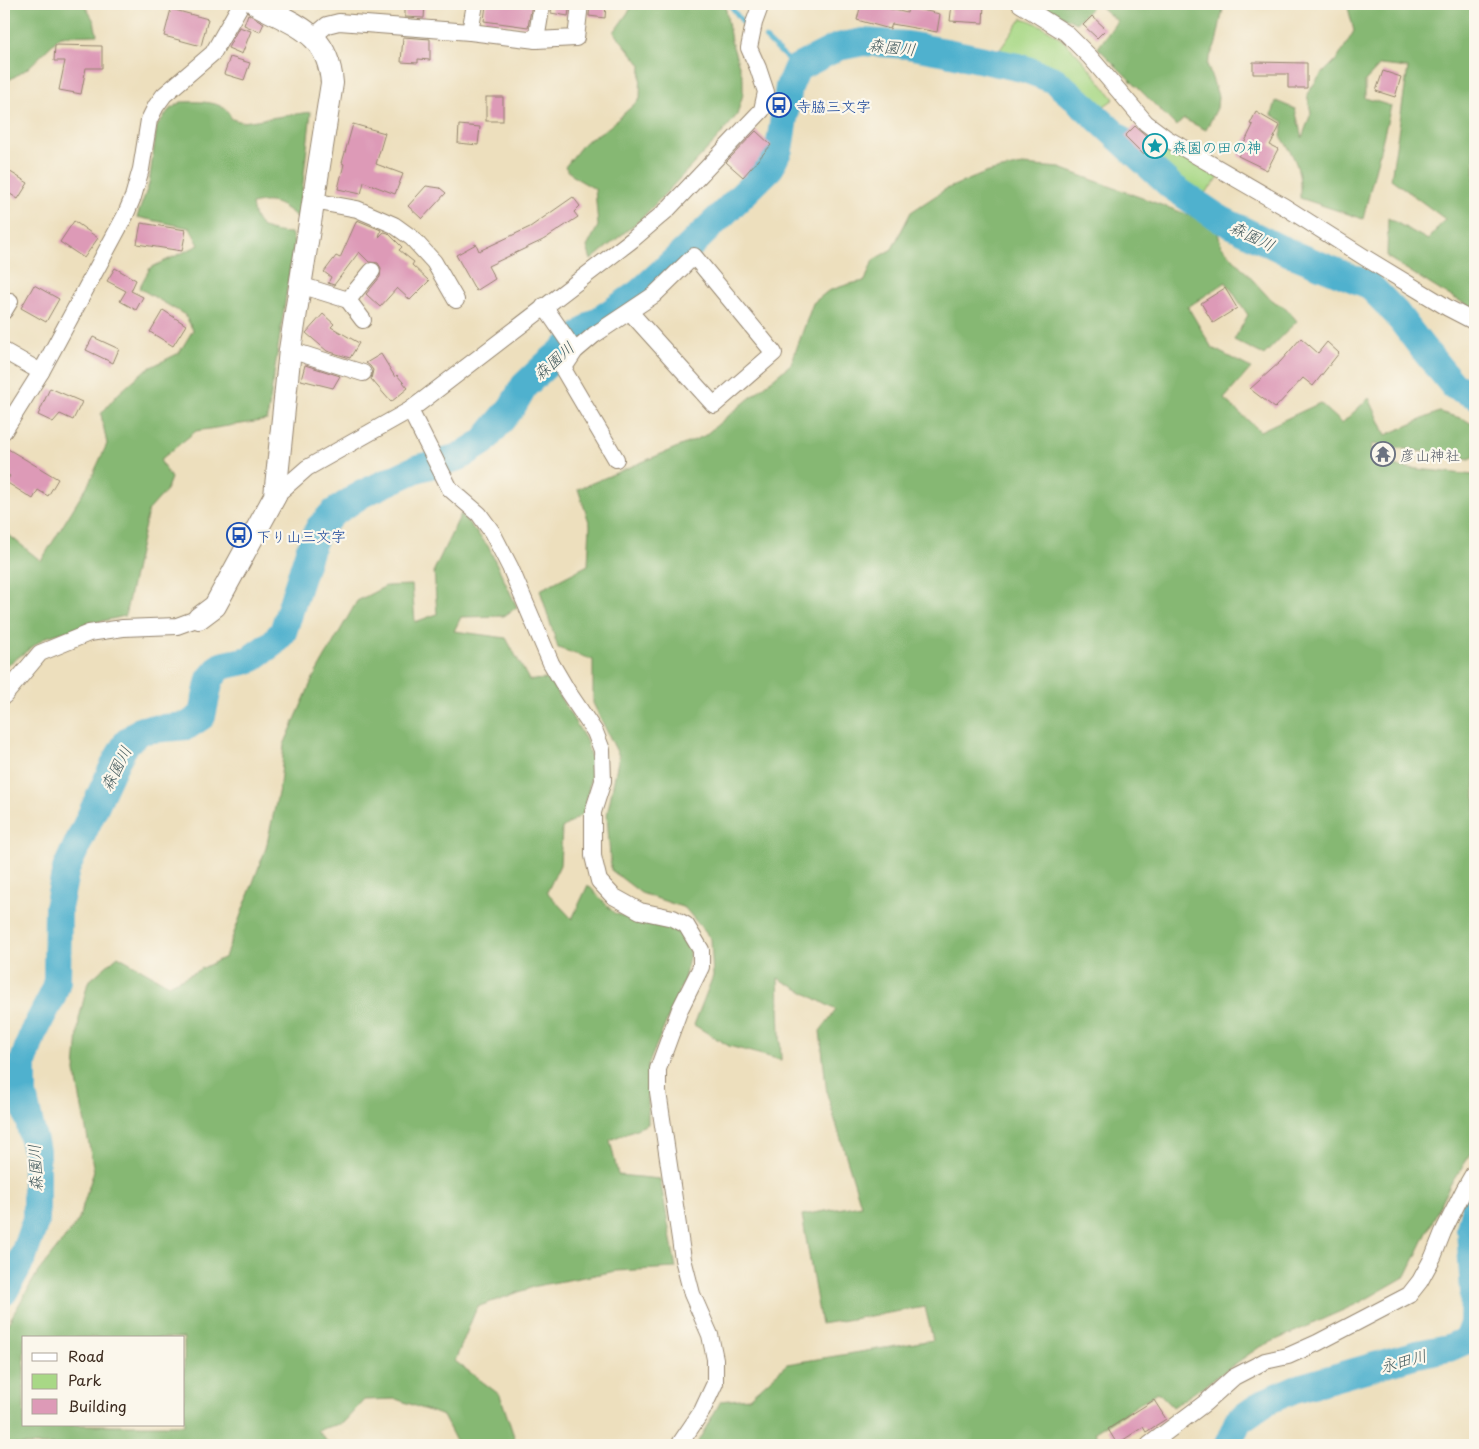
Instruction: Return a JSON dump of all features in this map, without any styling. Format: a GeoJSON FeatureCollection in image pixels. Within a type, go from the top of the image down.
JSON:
{"type":"FeatureCollection","features":[{"type":"Feature","properties":{"kind":"street"},"geometry":{"type":"LineString","coordinates":[[4,431],[41,372],[128,210],[134,197],[141,169],[149,120],[156,106],[164,95],[213,52],[241,4]]}},
{"type":"Feature","properties":{"kind":"street"},"geometry":{"type":"LineString","coordinates":[[256,4],[314,36],[327,54],[331,67],[332,83],[290,350],[275,496]]}},
{"type":"Feature","properties":{"kind":"street"},"geometry":{"type":"LineString","coordinates":[[470,32],[475,4]]}},
{"type":"Feature","properties":{"kind":"street"},"geometry":{"type":"LineString","coordinates":[[536,40],[542,4]]}},
{"type":"Feature","properties":{"kind":"street"},"geometry":{"type":"LineString","coordinates":[[314,36],[327,25],[339,22],[470,32],[536,40],[576,38],[580,4]]}},
{"type":"Feature","properties":{"kind":"street"},"geometry":{"type":"LineString","coordinates":[[4,696],[40,653],[89,633],[123,628],[177,626],[199,618],[215,606],[275,496],[307,468],[410,410],[454,379],[544,306],[632,240],[667,210],[762,110],[766,92],[749,48],[754,23],[761,4]]}},
{"type":"Feature","properties":{"kind":"street"},"geometry":{"type":"LineString","coordinates":[[1020,4],[1066,33],[1090,56],[1146,123],[1166,138],[1285,207],[1364,258],[1475,322]]}},
{"type":"Feature","properties":{"kind":"street"},"geometry":{"type":"LineString","coordinates":[[313,201],[357,209],[394,225],[412,238],[434,262],[456,300]]}},
{"type":"Feature","properties":{"kind":"street"},"geometry":{"type":"LineString","coordinates":[[616,459],[563,369],[575,352],[594,335],[654,295],[694,256],[774,353],[714,405],[630,312]]}},
{"type":"Feature","properties":{"kind":"street"},"geometry":{"type":"LineString","coordinates":[[348,300],[372,271]]}},
{"type":"Feature","properties":{"kind":"street"},"geometry":{"type":"LineString","coordinates":[[300,285],[348,300],[363,320]]}},
{"type":"Feature","properties":{"kind":"street"},"geometry":{"type":"LineString","coordinates":[[544,306],[575,352]]}},
{"type":"Feature","properties":{"kind":"street"},"geometry":{"type":"LineString","coordinates":[[290,350],[363,373]]}},
{"type":"Feature","properties":{"kind":"street"},"geometry":{"type":"LineString","coordinates":[[4,351],[41,372]]}},
{"type":"Feature","properties":{"kind":"street"},"geometry":{"type":"LineString","coordinates":[[410,410],[450,489],[479,514],[492,532],[510,567],[551,663],[595,732],[602,750],[603,781],[593,812],[593,856],[598,881],[613,896],[640,911],[673,918],[686,925],[701,950],[701,967],[680,1009],[658,1069],[658,1092],[683,1259],[692,1294],[710,1335],[715,1359],[715,1382],[702,1411],[679,1445]]}},
{"type":"Feature","properties":{"kind":"street"},"geometry":{"type":"LineString","coordinates":[[1149,1445],[1205,1404],[1234,1377],[1265,1361],[1288,1356],[1302,1350],[1409,1295],[1420,1281],[1433,1257],[1443,1232],[1475,1171]]}},
{"type":"Feature","properties":{"kind":"green space"},"geometry":{"type":"Polygon","coordinates":[[[4,4],[84,4],[94,21],[97,35],[61,36],[27,69],[4,83],[4,4]]]}},
{"type":"Feature","properties":{"kind":"green space"},"geometry":{"type":"Polygon","coordinates":[[[634,4],[725,4],[731,41],[743,78],[743,94],[737,115],[717,139],[641,219],[591,260],[587,247],[598,226],[595,189],[574,177],[565,167],[584,143],[609,127],[640,99],[641,65],[614,32],[634,4]]]}},
{"type":"Feature","properties":{"kind":"green space"},"geometry":{"type":"Polygon","coordinates":[[[1038,4],[1095,4],[1076,23],[1038,4]]]}},
{"type":"Feature","properties":{"kind":"green space"},"geometry":{"type":"Polygon","coordinates":[[[1097,4],[1224,4],[1216,43],[1207,64],[1218,96],[1217,108],[1206,130],[1184,119],[1176,126],[1098,48],[1117,21],[1097,4]]]}},
{"type":"Feature","properties":{"kind":"green space"},"geometry":{"type":"Polygon","coordinates":[[[1347,4],[1474,4],[1475,309],[1441,291],[1387,257],[1388,218],[1428,240],[1445,219],[1391,179],[1408,68],[1380,65],[1365,81],[1365,98],[1391,106],[1363,219],[1300,198],[1300,179],[1296,165],[1281,136],[1284,122],[1272,115],[1276,101],[1295,109],[1302,138],[1311,113],[1307,94],[1319,77],[1338,58],[1354,31],[1347,4]]]}},
{"type":"Feature","properties":{"kind":"green space"},"geometry":{"type":"Polygon","coordinates":[[[1022,18],[1037,24],[1063,41],[1084,62],[1114,99],[1097,111],[1047,68],[999,51],[1022,18]]]}},
{"type":"Feature","properties":{"kind":"green space"},"geometry":{"type":"Polygon","coordinates":[[[181,102],[215,104],[226,110],[232,119],[243,122],[311,112],[299,218],[287,209],[272,202],[252,204],[256,219],[264,228],[276,232],[291,233],[294,243],[267,420],[196,431],[160,460],[171,478],[166,491],[148,511],[125,616],[46,637],[9,664],[4,664],[4,531],[41,561],[89,483],[107,444],[101,414],[117,395],[145,370],[179,353],[193,330],[185,315],[139,288],[150,268],[199,245],[190,228],[137,217],[149,184],[157,126],[169,110],[181,102]]]}},
{"type":"Feature","properties":{"kind":"green space"},"geometry":{"type":"Polygon","coordinates":[[[1162,146],[1219,178],[1201,197],[1149,160],[1162,146]]]}},
{"type":"Feature","properties":{"kind":"green space"},"geometry":{"type":"Polygon","coordinates":[[[1022,165],[1060,168],[1216,225],[1221,245],[1271,300],[1286,308],[1297,321],[1264,355],[1234,340],[1248,315],[1226,282],[1188,307],[1212,348],[1251,368],[1224,399],[1260,431],[1320,403],[1342,423],[1369,398],[1386,435],[1439,412],[1464,419],[1475,426],[1475,455],[1470,459],[1372,444],[1371,464],[1475,474],[1475,1148],[1450,1185],[1406,1276],[1359,1303],[1258,1348],[1173,1407],[1158,1392],[1095,1432],[1104,1445],[756,1445],[749,1439],[721,1445],[696,1445],[721,1401],[749,1398],[787,1364],[933,1340],[925,1307],[821,1324],[802,1215],[861,1205],[827,1094],[820,1031],[836,1010],[778,978],[781,1060],[729,1046],[694,1025],[713,976],[711,939],[685,908],[641,893],[611,870],[607,815],[619,756],[593,703],[593,660],[558,648],[540,590],[588,565],[590,525],[578,489],[704,436],[791,364],[813,303],[828,291],[865,281],[873,260],[892,249],[911,212],[946,189],[988,172],[1022,165]]]}},
{"type":"Feature","properties":{"kind":"green space"},"geometry":{"type":"Polygon","coordinates":[[[461,514],[488,546],[517,607],[504,616],[461,617],[454,631],[506,638],[529,680],[549,679],[586,740],[593,766],[584,813],[562,828],[560,865],[547,892],[572,919],[588,885],[614,913],[648,924],[678,929],[689,945],[689,958],[684,980],[648,1065],[648,1124],[610,1140],[618,1175],[660,1179],[676,1268],[616,1271],[536,1286],[477,1307],[455,1361],[500,1395],[517,1445],[458,1445],[443,1416],[396,1399],[364,1400],[343,1423],[317,1430],[330,1445],[4,1445],[4,1330],[38,1272],[78,1221],[94,1171],[75,1071],[79,1019],[88,982],[118,956],[169,985],[225,957],[266,848],[280,784],[284,745],[313,678],[357,601],[386,586],[412,585],[415,622],[437,614],[434,570],[461,514]]]}},
{"type":"Feature","properties":{"kind":"building"},"geometry":{"type":"Polygon","coordinates":[[[405,4],[425,4],[424,18],[405,17],[405,4]]]}},
{"type":"Feature","properties":{"kind":"building"},"geometry":{"type":"Polygon","coordinates":[[[486,4],[532,4],[528,27],[484,21],[486,4]]]}},
{"type":"Feature","properties":{"kind":"building"},"geometry":{"type":"Polygon","coordinates":[[[552,4],[570,4],[568,16],[551,13],[552,4]]]}},
{"type":"Feature","properties":{"kind":"building"},"geometry":{"type":"Polygon","coordinates":[[[590,4],[606,4],[605,18],[589,16],[590,4]]]}},
{"type":"Feature","properties":{"kind":"building"},"geometry":{"type":"Polygon","coordinates":[[[861,4],[870,4],[907,13],[908,7],[940,14],[937,32],[892,24],[890,29],[857,20],[861,4]]]}},
{"type":"Feature","properties":{"kind":"building"},"geometry":{"type":"Polygon","coordinates":[[[952,4],[984,4],[983,23],[950,21],[952,4]]]}},
{"type":"Feature","properties":{"kind":"building"},"geometry":{"type":"Polygon","coordinates":[[[171,9],[208,19],[201,46],[164,36],[171,9]]]}},
{"type":"Feature","properties":{"kind":"building"},"geometry":{"type":"Polygon","coordinates":[[[248,14],[264,23],[260,32],[244,25],[248,14]]]}},
{"type":"Feature","properties":{"kind":"building"},"geometry":{"type":"Polygon","coordinates":[[[1092,16],[1106,29],[1097,38],[1083,25],[1092,16]]]}},
{"type":"Feature","properties":{"kind":"building"},"geometry":{"type":"Polygon","coordinates":[[[239,27],[251,31],[242,54],[228,48],[239,27]]]}},
{"type":"Feature","properties":{"kind":"building"},"geometry":{"type":"Polygon","coordinates":[[[403,37],[430,39],[430,60],[418,59],[418,63],[401,62],[403,37]]]}},
{"type":"Feature","properties":{"kind":"building"},"geometry":{"type":"Polygon","coordinates":[[[55,45],[102,46],[102,68],[86,68],[81,94],[59,90],[65,61],[54,61],[55,45]]]}},
{"type":"Feature","properties":{"kind":"building"},"geometry":{"type":"Polygon","coordinates":[[[230,57],[250,63],[244,80],[224,74],[230,57]]]}},
{"type":"Feature","properties":{"kind":"building"},"geometry":{"type":"Polygon","coordinates":[[[1253,62],[1307,63],[1307,88],[1288,88],[1288,74],[1253,74],[1253,62]]]}},
{"type":"Feature","properties":{"kind":"building"},"geometry":{"type":"Polygon","coordinates":[[[1383,71],[1401,77],[1395,97],[1376,91],[1383,71]]]}},
{"type":"Feature","properties":{"kind":"building"},"geometry":{"type":"Polygon","coordinates":[[[486,97],[503,97],[503,121],[486,121],[486,97]]]}},
{"type":"Feature","properties":{"kind":"building"},"geometry":{"type":"Polygon","coordinates":[[[1256,112],[1280,126],[1270,145],[1278,149],[1267,170],[1238,156],[1253,125],[1250,124],[1256,112]]]}},
{"type":"Feature","properties":{"kind":"building"},"geometry":{"type":"Polygon","coordinates":[[[353,124],[385,133],[376,164],[403,174],[395,194],[364,182],[361,194],[338,189],[344,164],[342,163],[353,124]]]}},
{"type":"Feature","properties":{"kind":"building"},"geometry":{"type":"Polygon","coordinates":[[[459,125],[480,127],[478,145],[458,143],[459,125]]]}},
{"type":"Feature","properties":{"kind":"building"},"geometry":{"type":"Polygon","coordinates":[[[1135,126],[1155,143],[1143,154],[1125,136],[1135,126]]]}},
{"type":"Feature","properties":{"kind":"building"},"geometry":{"type":"Polygon","coordinates":[[[756,131],[771,145],[743,177],[726,162],[756,131]]]}},
{"type":"Feature","properties":{"kind":"building"},"geometry":{"type":"Polygon","coordinates":[[[4,168],[28,183],[18,199],[4,190],[4,168]]]}},
{"type":"Feature","properties":{"kind":"building"},"geometry":{"type":"Polygon","coordinates":[[[426,186],[440,188],[446,193],[422,219],[408,206],[426,186]]]}},
{"type":"Feature","properties":{"kind":"building"},"geometry":{"type":"Polygon","coordinates":[[[573,197],[580,206],[574,212],[578,217],[543,240],[488,266],[495,279],[476,291],[456,255],[476,244],[479,251],[530,227],[573,197]]]}},
{"type":"Feature","properties":{"kind":"building"},"geometry":{"type":"Polygon","coordinates":[[[357,220],[381,230],[379,237],[384,232],[388,233],[402,247],[399,250],[414,262],[412,265],[429,281],[410,300],[397,288],[380,307],[366,294],[380,277],[381,268],[378,263],[369,262],[359,252],[334,285],[328,283],[331,277],[324,272],[336,256],[340,258],[357,220]]]}},
{"type":"Feature","properties":{"kind":"building"},"geometry":{"type":"Polygon","coordinates":[[[74,221],[98,238],[84,258],[60,242],[74,221]]]}},
{"type":"Feature","properties":{"kind":"building"},"geometry":{"type":"Polygon","coordinates":[[[141,223],[186,230],[182,251],[137,244],[141,223]]]}},
{"type":"Feature","properties":{"kind":"building"},"geometry":{"type":"Polygon","coordinates":[[[115,268],[136,280],[131,291],[143,297],[136,310],[120,301],[126,291],[107,281],[115,268]]]}},
{"type":"Feature","properties":{"kind":"building"},"geometry":{"type":"Polygon","coordinates":[[[34,285],[59,299],[46,322],[21,308],[34,285]]]}},
{"type":"Feature","properties":{"kind":"building"},"geometry":{"type":"Polygon","coordinates":[[[1225,288],[1237,308],[1213,323],[1201,303],[1225,288]]]}},
{"type":"Feature","properties":{"kind":"building"},"geometry":{"type":"Polygon","coordinates":[[[163,310],[186,325],[173,346],[150,332],[163,310]]]}},
{"type":"Feature","properties":{"kind":"building"},"geometry":{"type":"Polygon","coordinates":[[[323,314],[334,324],[331,327],[359,343],[350,358],[327,351],[306,333],[323,314]]]}},
{"type":"Feature","properties":{"kind":"building"},"geometry":{"type":"Polygon","coordinates":[[[93,337],[119,349],[113,363],[86,350],[93,337]]]}},
{"type":"Feature","properties":{"kind":"building"},"geometry":{"type":"Polygon","coordinates":[[[1301,338],[1318,353],[1327,342],[1339,353],[1313,386],[1303,378],[1275,408],[1250,389],[1280,362],[1301,338]]]}},
{"type":"Feature","properties":{"kind":"building"},"geometry":{"type":"Polygon","coordinates":[[[381,354],[395,377],[397,375],[408,388],[391,402],[371,379],[373,370],[366,363],[381,354]]]}},
{"type":"Feature","properties":{"kind":"building"},"geometry":{"type":"Polygon","coordinates":[[[305,365],[340,376],[333,388],[301,380],[305,365]]]}},
{"type":"Feature","properties":{"kind":"building"},"geometry":{"type":"Polygon","coordinates":[[[50,388],[82,402],[73,420],[60,414],[53,422],[38,415],[50,388]]]}},
{"type":"Feature","properties":{"kind":"building","name":"彦山神社"},"geometry":{"type":"Polygon","coordinates":[[[1376,448],[1391,449],[1390,461],[1375,459],[1376,448]]]}},
{"type":"Feature","properties":{"kind":"building"},"geometry":{"type":"Polygon","coordinates":[[[8,449],[58,479],[48,496],[38,490],[33,499],[6,482],[10,476],[4,472],[4,457],[8,449]]]}},
{"type":"Feature","properties":{"kind":"building"},"geometry":{"type":"Polygon","coordinates":[[[1154,1400],[1166,1419],[1146,1432],[1143,1427],[1117,1444],[1108,1429],[1154,1400]]]}},
{"type":"Feature","properties":{"kind":"waterway"},"geometry":{"type":"LineString","coordinates":[[729,4],[744,24]]}},
{"type":"Feature","properties":{"kind":"waterway"},"geometry":{"type":"LineString","coordinates":[[765,38],[797,68]]}},
{"type":"Feature","properties":{"kind":"waterway","name":"森園川"},"geometry":{"type":"LineString","coordinates":[[4,1292],[23,1257],[36,1219],[36,1151],[23,1095],[23,1063],[33,1033],[52,997],[57,981],[58,908],[66,869],[116,761],[127,742],[142,730],[187,726],[202,716],[210,679],[221,666],[249,660],[273,643],[283,632],[310,548],[319,528],[333,513],[362,494],[416,469],[459,457],[483,442],[512,407],[524,386],[595,323],[639,293],[770,168],[779,149],[789,87],[797,68],[838,47],[863,42],[907,45],[946,52],[1022,68],[1054,80],[1171,186],[1220,219],[1283,250],[1369,285],[1396,313],[1454,386],[1475,395]]}},
{"type":"Feature","properties":{"kind":"waterway","name":"永田川"},"geometry":{"type":"LineString","coordinates":[[1228,1445],[1238,1421],[1265,1402],[1295,1389],[1417,1354],[1449,1348],[1467,1340],[1473,1324],[1474,1292],[1470,1229],[1475,1207]]}},
{"type":"Feature","properties":{"kind":"place","name":"寺脇三文字"},"geometry":{"type":"Point","coordinates":[779,105]}},
{"type":"Feature","properties":{"kind":"place","name":"森園の田の神"},"geometry":{"type":"Point","coordinates":[1155,146]}},
{"type":"Feature","properties":{"kind":"place","name":"彦山神社"},"geometry":{"type":"Point","coordinates":[1383,454]}},
{"type":"Feature","properties":{"kind":"place","name":"下り山三文字"},"geometry":{"type":"Point","coordinates":[239,535]}}]}
